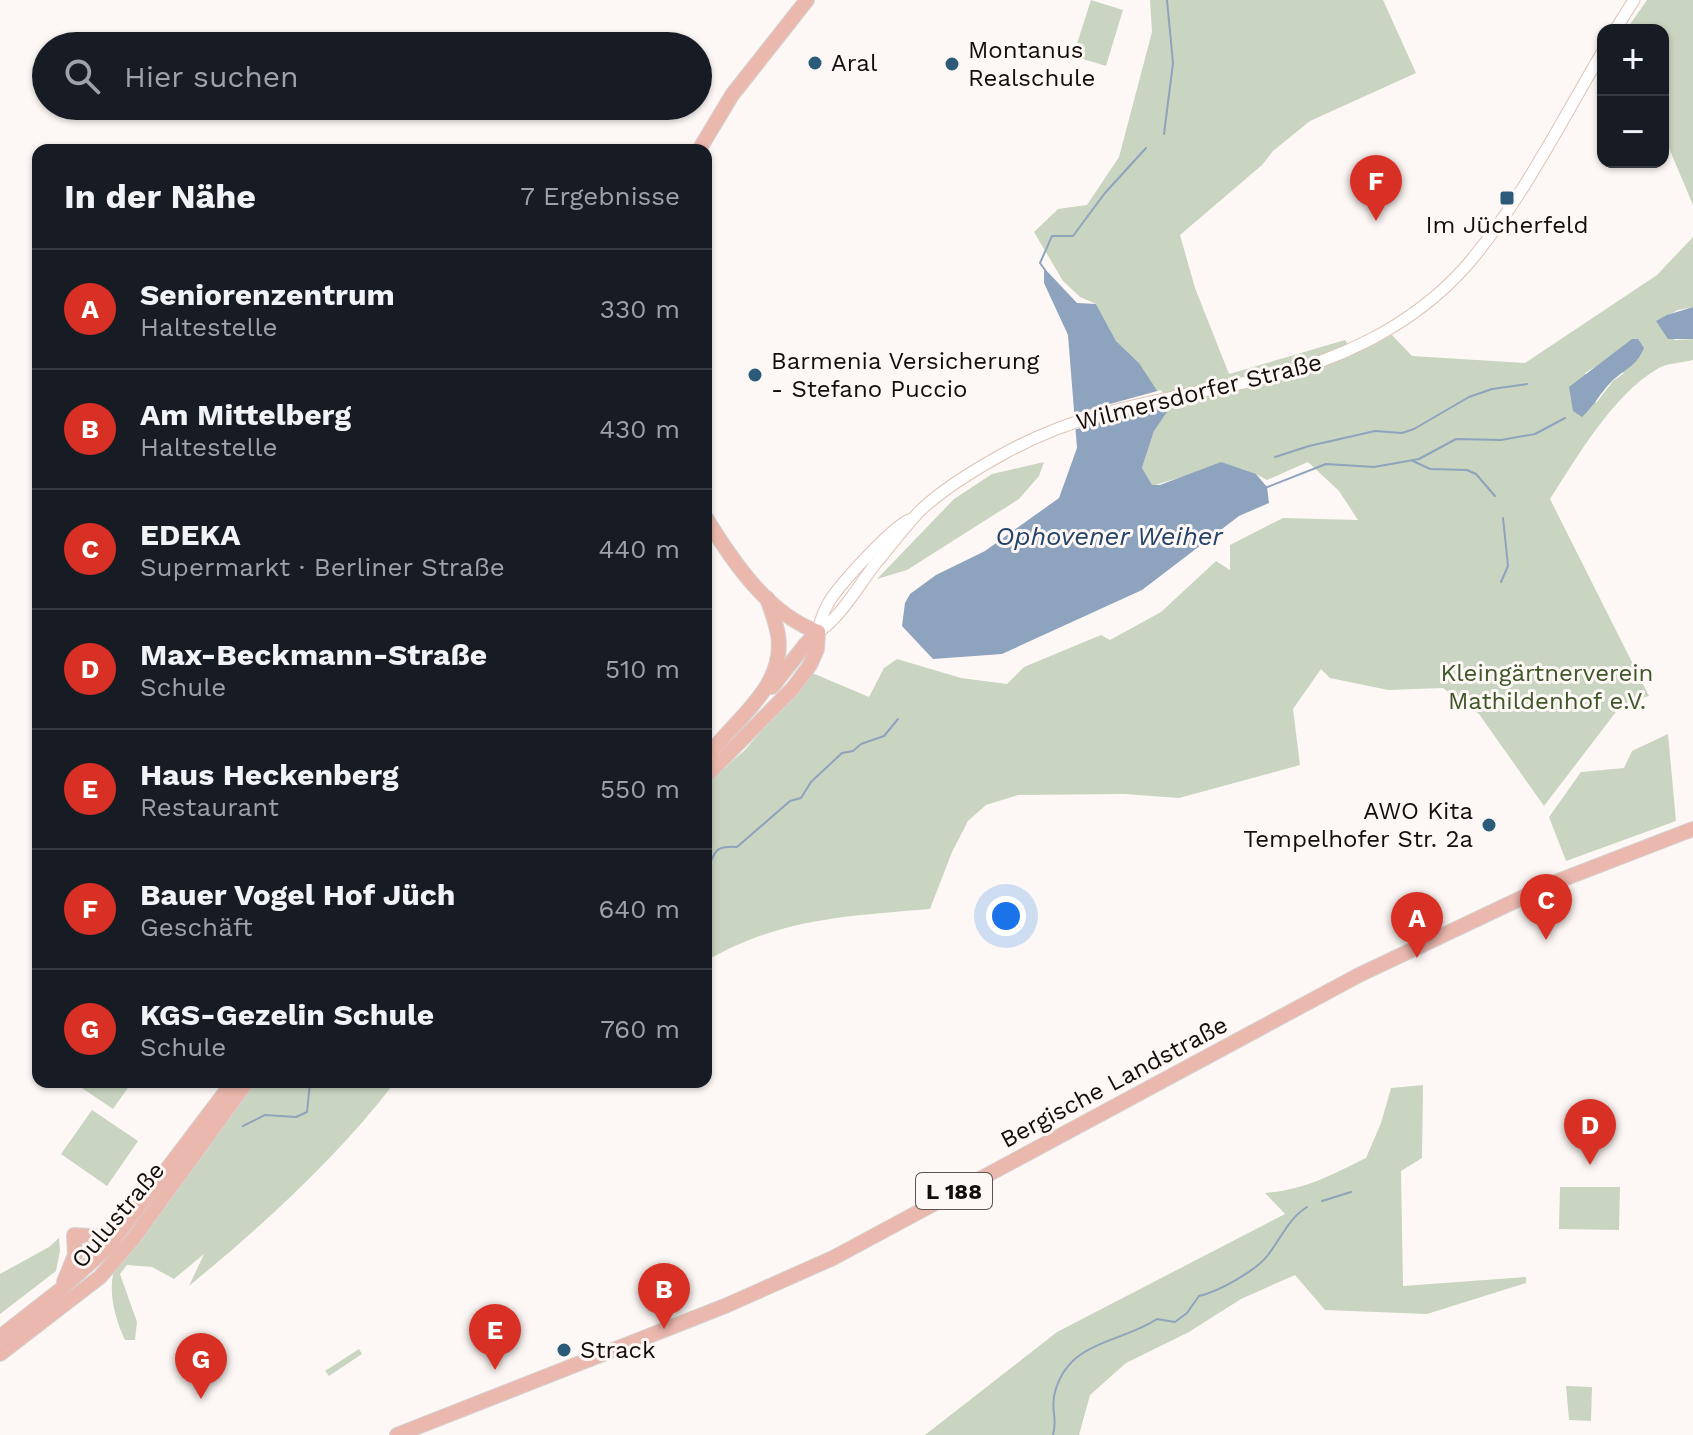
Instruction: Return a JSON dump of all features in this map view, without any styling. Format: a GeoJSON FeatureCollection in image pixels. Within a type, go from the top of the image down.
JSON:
{"type":"FeatureCollection","features":[{"type":"Feature","properties":{"kind":"main road"},"geometry":{"type":"LineString","coordinates":[[703,144],[732,95],[805,1]]}},
{"type":"Feature","properties":{"kind":"main road"},"geometry":{"type":"LineString","coordinates":[[712,528],[726,551],[767,598],[798,624],[818,632]]}},
{"type":"Feature","properties":{"kind":"main road"},"geometry":{"type":"LineString","coordinates":[[712,751],[764,692],[771,678],[779,641],[767,598]]}},
{"type":"Feature","properties":{"kind":"main road"},"geometry":{"type":"LineString","coordinates":[[712,752],[750,716],[818,632]]}},
{"type":"Feature","properties":{"kind":"main road"},"geometry":{"type":"LineString","coordinates":[[712,770],[794,687],[817,649],[818,632]]}},
{"type":"Feature","properties":{"kind":"main road","name":"Bergische Landstraße"},"geometry":{"type":"LineString","coordinates":[[397,1435],[725,1306],[833,1258],[1359,975],[1553,883],[1690,832]]}},
{"type":"Feature","properties":{"kind":"main road","name":"Oulustraße"},"geometry":{"type":"LineString","coordinates":[[0,1337],[60,1290],[122,1230],[228,1088]]}},
{"type":"Feature","properties":{"kind":"main road","name":"Oulustraße"},"geometry":{"type":"LineString","coordinates":[[0,1354],[100,1277],[133,1239],[243,1088]]}},
{"type":"Feature","properties":{"kind":"main road"},"geometry":{"type":"LineString","coordinates":[[60,1290],[75,1255],[74,1235],[106,1237],[122,1230]]}},
{"type":"Feature","properties":{"kind":"street"},"geometry":{"type":"LineString","coordinates":[[1619,24],[1634,0]]}},
{"type":"Feature","properties":{"kind":"street","name":"Wilmersdorfer Straße"},"geometry":{"type":"LineString","coordinates":[[818,632],[831,624],[925,506],[985,465],[1049,432],[1109,410],[1297,371],[1328,360],[1384,331],[1433,297],[1465,267],[1492,233],[1597,61]]}},
{"type":"Feature","properties":{"kind":"green space"},"geometry":{"type":"Polygon","coordinates":[[[1091,0],[1123,10],[1106,66],[1073,56],[1091,0]]]}},
{"type":"Feature","properties":{"kind":"green space","name":"Kleingärtnerverein Mathildenhof e.V."},"geometry":{"type":"Polygon","coordinates":[[[1150,0],[1383,0],[1416,73],[1310,121],[1180,235],[1195,288],[1229,374],[1345,340],[1354,352],[1392,335],[1412,356],[1525,363],[1657,275],[1693,237],[1693,307],[1678,310],[1657,321],[1675,340],[1693,339],[1693,360],[1661,367],[1625,395],[1584,446],[1550,499],[1649,696],[1622,704],[1544,806],[1479,714],[1443,688],[1388,690],[1330,678],[1321,669],[1293,709],[1300,765],[1179,798],[1124,794],[1018,795],[986,805],[968,821],[930,909],[843,917],[788,927],[712,958],[712,779],[745,750],[810,672],[869,697],[884,668],[897,659],[961,678],[1007,684],[1024,667],[1101,635],[1110,640],[1161,612],[1216,561],[1230,570],[1230,545],[1283,518],[1358,520],[1339,491],[1308,462],[1267,480],[1256,474],[1185,476],[1152,486],[1142,468],[1154,431],[1139,363],[1116,341],[1096,304],[1080,297],[1063,281],[1034,232],[1058,209],[1087,205],[1119,157],[1152,32],[1150,0]],[[1605,361],[1585,373],[1596,403],[1613,381],[1624,373],[1605,361]]]}},
{"type":"Feature","properties":{"kind":"green space"},"geometry":{"type":"Polygon","coordinates":[[[1647,0],[1693,0],[1693,205],[1669,148],[1669,24],[1630,24],[1647,0]]]}},
{"type":"Feature","properties":{"kind":"green space"},"geometry":{"type":"Polygon","coordinates":[[[1044,462],[1039,476],[1019,499],[907,570],[877,579],[954,499],[992,474],[1044,462]]]}},
{"type":"Feature","properties":{"kind":"green space"},"geometry":{"type":"Polygon","coordinates":[[[1668,734],[1676,821],[1566,861],[1549,817],[1581,772],[1624,768],[1632,751],[1668,734]]]}},
{"type":"Feature","properties":{"kind":"green space"},"geometry":{"type":"Polygon","coordinates":[[[1423,1085],[1422,1158],[1401,1171],[1403,1286],[1526,1277],[1526,1283],[1427,1314],[1325,1310],[1295,1275],[1241,1299],[1189,1332],[1126,1363],[1090,1395],[1079,1435],[925,1435],[1057,1332],[1285,1214],[1265,1193],[1305,1185],[1366,1158],[1391,1088],[1423,1085]]]}},
{"type":"Feature","properties":{"kind":"green space"},"geometry":{"type":"Polygon","coordinates":[[[82,1088],[128,1088],[113,1109],[82,1088]]]}},
{"type":"Feature","properties":{"kind":"green space"},"geometry":{"type":"Polygon","coordinates":[[[248,1088],[390,1088],[298,1190],[189,1286],[204,1254],[174,1279],[152,1267],[127,1265],[120,1274],[137,1322],[135,1340],[125,1340],[118,1323],[112,1288],[114,1270],[248,1088]]]}},
{"type":"Feature","properties":{"kind":"green space"},"geometry":{"type":"Polygon","coordinates":[[[92,1110],[138,1141],[107,1186],[61,1154],[92,1110]]]}},
{"type":"Feature","properties":{"kind":"green space"},"geometry":{"type":"Polygon","coordinates":[[[1560,1187],[1620,1187],[1619,1230],[1559,1229],[1560,1187]]]}},
{"type":"Feature","properties":{"kind":"green space"},"geometry":{"type":"Polygon","coordinates":[[[59,1238],[56,1271],[0,1314],[0,1274],[49,1247],[59,1238]]]}},
{"type":"Feature","properties":{"kind":"green space"},"geometry":{"type":"Polygon","coordinates":[[[359,1349],[362,1354],[329,1376],[325,1371],[359,1349]]]}},
{"type":"Feature","properties":{"kind":"green space"},"geometry":{"type":"Polygon","coordinates":[[[1566,1386],[1592,1387],[1591,1421],[1569,1420],[1566,1386]]]}},
{"type":"Feature","properties":{"kind":"water"},"geometry":{"type":"Polygon","coordinates":[[[1365,165],[1372,165],[1387,188],[1380,194],[1356,173],[1365,165]]]}},
{"type":"Feature","properties":{"kind":"water","name":"Ophovener Weiher"},"geometry":{"type":"Polygon","coordinates":[[[1044,268],[1077,303],[1096,304],[1116,341],[1139,363],[1169,409],[1154,431],[1142,468],[1152,485],[1160,485],[1221,462],[1256,474],[1267,487],[1269,503],[1239,516],[1142,590],[1002,654],[933,659],[902,626],[905,603],[910,594],[936,575],[985,551],[1059,498],[1077,448],[1068,335],[1044,283],[1044,268]]]}},
{"type":"Feature","properties":{"kind":"water"},"geometry":{"type":"Polygon","coordinates":[[[1693,307],[1693,339],[1668,339],[1656,321],[1693,307]]]}},
{"type":"Feature","properties":{"kind":"water"},"geometry":{"type":"Polygon","coordinates":[[[1632,339],[1638,339],[1644,348],[1638,359],[1612,381],[1582,417],[1573,411],[1569,387],[1632,339]]]}},
{"type":"Feature","properties":{"kind":"pier"},"geometry":{"type":"Polygon","coordinates":[[[1161,390],[1171,405],[1111,418],[1071,431],[1070,415],[1161,390]]]}},
{"type":"Feature","properties":{"kind":"waterway"},"geometry":{"type":"LineString","coordinates":[[1164,134],[1173,63],[1167,0]]}},
{"type":"Feature","properties":{"kind":"waterway"},"geometry":{"type":"LineString","coordinates":[[1045,270],[1040,263],[1052,236],[1073,236],[1105,193],[1146,148]]}},
{"type":"Feature","properties":{"kind":"waterway"},"geometry":{"type":"LineString","coordinates":[[1275,457],[1375,431],[1402,433],[1469,397],[1492,389],[1527,384]]}},
{"type":"Feature","properties":{"kind":"waterway"},"geometry":{"type":"LineString","coordinates":[[1265,488],[1326,464],[1374,467],[1419,459],[1456,439],[1501,440],[1535,434],[1565,418]]}},
{"type":"Feature","properties":{"kind":"waterway"},"geometry":{"type":"LineString","coordinates":[[1413,461],[1430,469],[1467,470],[1476,474],[1495,496]]}},
{"type":"Feature","properties":{"kind":"waterway"},"geometry":{"type":"LineString","coordinates":[[1501,582],[1508,566],[1503,518]]}},
{"type":"Feature","properties":{"kind":"waterway"},"geometry":{"type":"LineString","coordinates":[[712,858],[718,849],[737,847],[790,801],[801,798],[811,782],[842,753],[884,736],[898,719]]}},
{"type":"Feature","properties":{"kind":"waterway"},"geometry":{"type":"LineString","coordinates":[[243,1126],[265,1115],[296,1117],[307,1112],[309,1088]]}},
{"type":"Feature","properties":{"kind":"waterway"},"geometry":{"type":"LineString","coordinates":[[1322,1201],[1351,1192]]}},
{"type":"Feature","properties":{"kind":"waterway"},"geometry":{"type":"LineString","coordinates":[[1053,1435],[1055,1392],[1072,1362],[1097,1345],[1157,1319],[1175,1322],[1187,1313],[1199,1296],[1236,1280],[1263,1261],[1290,1223],[1307,1207]]}},
{"type":"Feature","properties":{"kind":"place","name":"Aral"},"geometry":{"type":"Point","coordinates":[815,63]}},
{"type":"Feature","properties":{"kind":"place","name":"Montanus Realschule"},"geometry":{"type":"Point","coordinates":[952,64]}},
{"type":"Feature","properties":{"kind":"place","name":"Im Jücherfeld"},"geometry":{"type":"Point","coordinates":[1507,198]}},
{"type":"Feature","properties":{"kind":"place","name":"Bauer Vogel Hof Jüch"},"geometry":{"type":"Point","coordinates":[1376,221]}},
{"type":"Feature","properties":{"kind":"place","name":"Barmenia Versicherung - Stefano Puccio"},"geometry":{"type":"Point","coordinates":[755,375]}},
{"type":"Feature","properties":{"kind":"place","name":"AWO Kita Tempelhofer Str. 2a"},"geometry":{"type":"Point","coordinates":[1489,825]}},
{"type":"Feature","properties":{"kind":"place","name":"EDEKA"},"geometry":{"type":"Point","coordinates":[1546,940]}},
{"type":"Feature","properties":{"kind":"place","name":"Seniorenzentrum"},"geometry":{"type":"Point","coordinates":[1417,958]}},
{"type":"Feature","properties":{"kind":"place","name":"Max-Beckmann-Straße"},"geometry":{"type":"Point","coordinates":[1590,1165]}},
{"type":"Feature","properties":{"kind":"place","name":"Am Mittelberg"},"geometry":{"type":"Point","coordinates":[664,1329]}},
{"type":"Feature","properties":{"kind":"place","name":"Strack"},"geometry":{"type":"Point","coordinates":[564,1350]}},
{"type":"Feature","properties":{"kind":"place","name":"Haus Heckenberg"},"geometry":{"type":"Point","coordinates":[495,1370]}},
{"type":"Feature","properties":{"kind":"place","name":"KGS-Gezelin Schule"},"geometry":{"type":"Point","coordinates":[201,1399]}}]}
